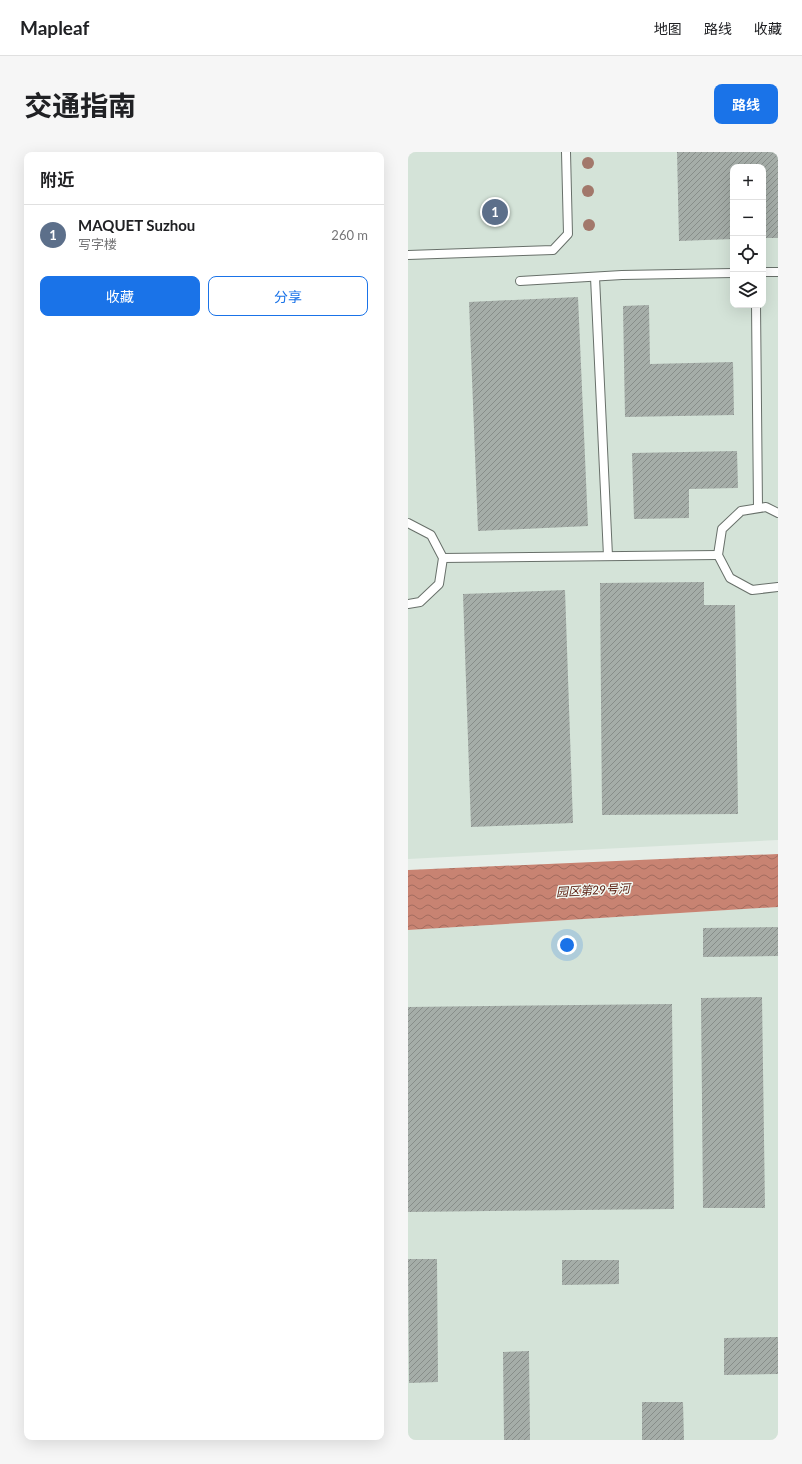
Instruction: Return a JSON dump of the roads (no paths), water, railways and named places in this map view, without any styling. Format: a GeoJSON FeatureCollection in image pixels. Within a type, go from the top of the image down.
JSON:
{"type":"FeatureCollection","features":[{"type":"Feature","properties":{"kind":"lane"},"geometry":{"type":"LineString","coordinates":[[408,255],[553,250],[568,234],[566,152]]}},
{"type":"Feature","properties":{"kind":"lane"},"geometry":{"type":"LineString","coordinates":[[766,272],[778,272]]}},
{"type":"Feature","properties":{"kind":"lane"},"geometry":{"type":"LineString","coordinates":[[520,281],[730,273]]}},
{"type":"Feature","properties":{"kind":"lane"},"geometry":{"type":"LineString","coordinates":[[595,277],[608,556]]}},
{"type":"Feature","properties":{"kind":"lane"},"geometry":{"type":"LineString","coordinates":[[756,308],[758,508]]}},
{"type":"Feature","properties":{"kind":"lane"},"geometry":{"type":"LineString","coordinates":[[778,513],[766,507],[740,511],[722,529],[718,555],[730,578],[752,590],[778,586]]}},
{"type":"Feature","properties":{"kind":"lane"},"geometry":{"type":"LineString","coordinates":[[408,523],[432,535],[443,558],[439,584],[420,602],[408,604]]}},
{"type":"Feature","properties":{"kind":"lane"},"geometry":{"type":"LineString","coordinates":[[443,558],[718,555]]}},
{"type":"Feature","properties":{"kind":"water","name":"园区第29号河"},"geometry":{"type":"Polygon","coordinates":[[[778,854],[778,907],[408,930],[408,870],[778,854]]]}},
{"type":"Feature","properties":{"kind":"place","name":"MAQUET Suzhou"},"geometry":{"type":"Point","coordinates":[495,212]}}]}
